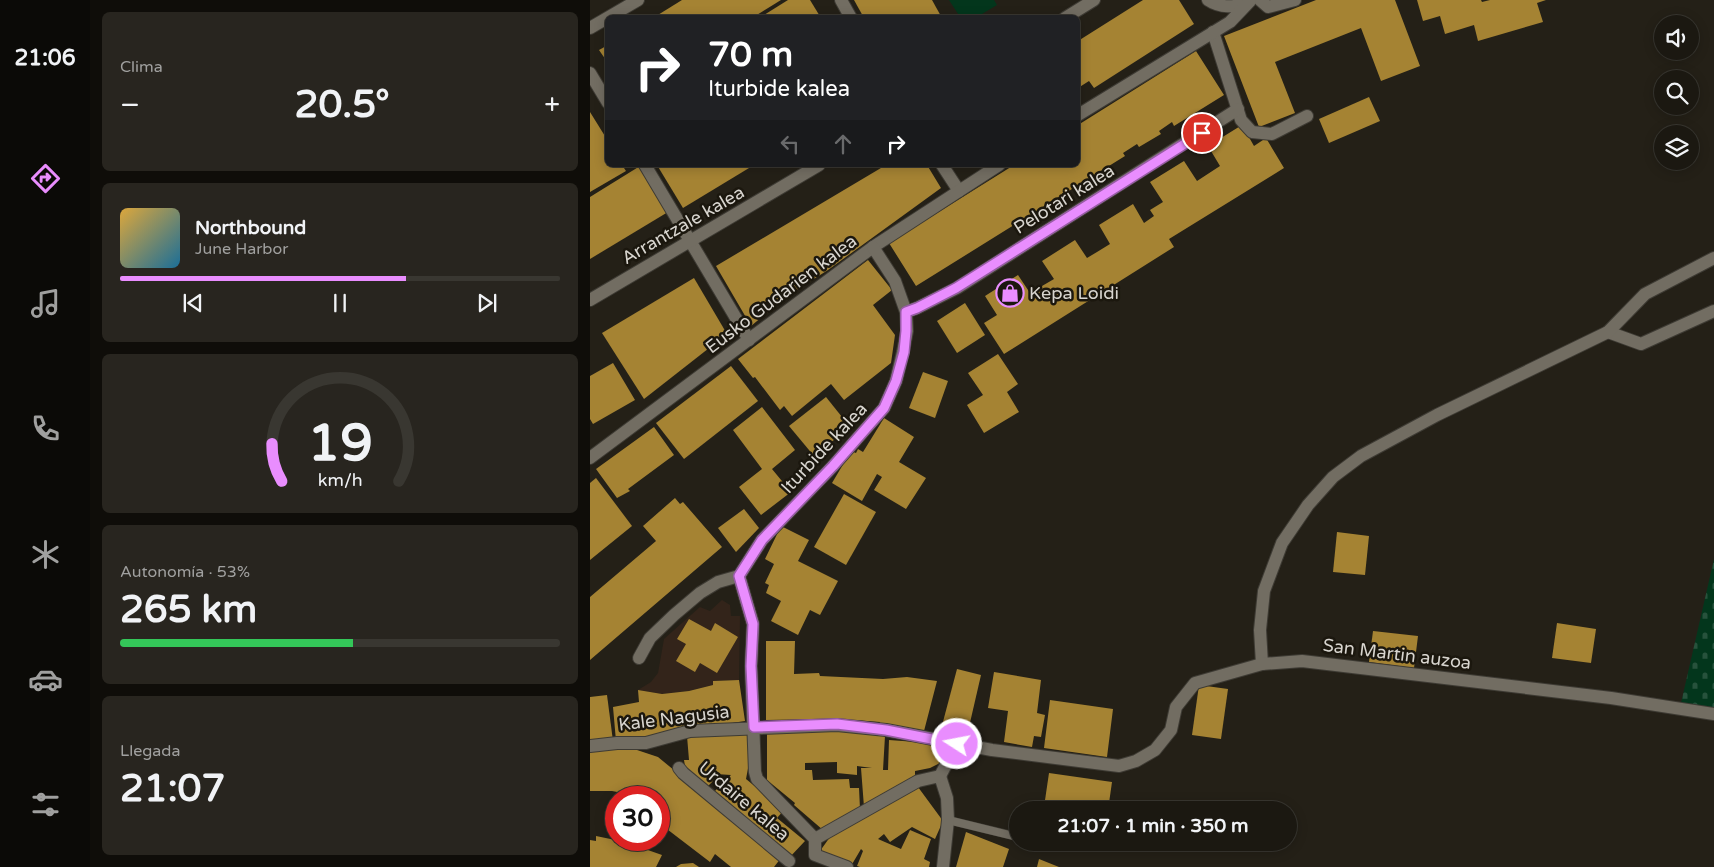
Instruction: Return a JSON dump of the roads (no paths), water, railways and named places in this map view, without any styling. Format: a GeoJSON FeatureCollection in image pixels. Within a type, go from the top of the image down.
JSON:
{"type":"FeatureCollection","features":[{"type":"Feature","properties":{"kind":"street"},"geometry":{"type":"LineString","coordinates":[[612,15],[638,0]]}},
{"type":"Feature","properties":{"kind":"street"},"geometry":{"type":"LineString","coordinates":[[841,0],[849,15]]}},
{"type":"Feature","properties":{"kind":"street"},"geometry":{"type":"LineString","coordinates":[[1070,15],[1094,0]]}},
{"type":"Feature","properties":{"kind":"street"},"geometry":{"type":"LineString","coordinates":[[1208,0],[1223,6],[1236,6],[1254,0],[1268,7],[1295,0]]}},
{"type":"Feature","properties":{"kind":"street"},"geometry":{"type":"LineString","coordinates":[[1080,113],[1230,22],[1254,0]]}},
{"type":"Feature","properties":{"kind":"street"},"geometry":{"type":"LineString","coordinates":[[590,28],[605,19]]}},
{"type":"Feature","properties":{"kind":"street"},"geometry":{"type":"LineString","coordinates":[[1213,32],[1241,120],[1252,132],[1272,134],[1307,116]]}},
{"type":"Feature","properties":{"kind":"street"},"geometry":{"type":"LineString","coordinates":[[590,73],[605,98]]}},
{"type":"Feature","properties":{"kind":"street","name":"Pelotari kalea"},"geometry":{"type":"LineString","coordinates":[[906,312],[956,288],[1238,109]]}},
{"type":"Feature","properties":{"kind":"street"},"geometry":{"type":"LineString","coordinates":[[646,167],[749,340]]}},
{"type":"Feature","properties":{"kind":"street","name":"Arrantzale kalea"},"geometry":{"type":"LineString","coordinates":[[590,300],[816,167]]}},
{"type":"Feature","properties":{"kind":"street"},"geometry":{"type":"LineString","coordinates":[[943,167],[959,191]]}},
{"type":"Feature","properties":{"kind":"street","name":"Eusko Gudarien kalea"},"geometry":{"type":"LineString","coordinates":[[590,458],[873,247],[996,167]]}},
{"type":"Feature","properties":{"kind":"street","name":"Iturbide kalea"},"geometry":{"type":"LineString","coordinates":[[739,576],[762,540],[833,466],[884,408],[896,381],[904,352],[906,312],[895,281],[873,247]]}},
{"type":"Feature","properties":{"kind":"street"},"geometry":{"type":"LineString","coordinates":[[1262,664],[1260,630],[1264,591],[1282,543],[1308,505],[1333,478],[1361,456],[1437,414],[1608,332],[1645,294],[1714,258]]}},
{"type":"Feature","properties":{"kind":"street"},"geometry":{"type":"LineString","coordinates":[[1608,332],[1640,344],[1714,310]]}},
{"type":"Feature","properties":{"kind":"street"},"geometry":{"type":"LineString","coordinates":[[639,658],[650,638],[700,593],[718,582],[739,576],[753,624],[751,666],[756,779],[815,839],[815,855],[847,867]]}},
{"type":"Feature","properties":{"kind":"street","name":"San Martin auzoa"},"geometry":{"type":"LineString","coordinates":[[1119,766],[1136,761],[1154,750],[1171,730],[1176,707],[1196,683],[1262,664],[1302,661],[1602,696],[1714,714]]}},
{"type":"Feature","properties":{"kind":"street","name":"Kale Nagusia"},"geometry":{"type":"LineString","coordinates":[[590,746],[646,742],[690,731],[837,724],[886,730],[957,744],[1119,766]]}},
{"type":"Feature","properties":{"kind":"street"},"geometry":{"type":"LineString","coordinates":[[943,867],[948,820],[947,798],[940,776],[957,744]]}},
{"type":"Feature","properties":{"kind":"street","name":"Urdaire kalea"},"geometry":{"type":"LineString","coordinates":[[678,768],[789,861]]}},
{"type":"Feature","properties":{"kind":"street"},"geometry":{"type":"LineString","coordinates":[[815,839],[918,781],[940,776]]}},
{"type":"Feature","properties":{"kind":"lane"},"geometry":{"type":"LineString","coordinates":[[948,820],[1009,835]]}},
{"type":"Feature","properties":{"kind":"place","name":"Kepa Loidi"},"geometry":{"type":"Point","coordinates":[1010,293]}}]}
